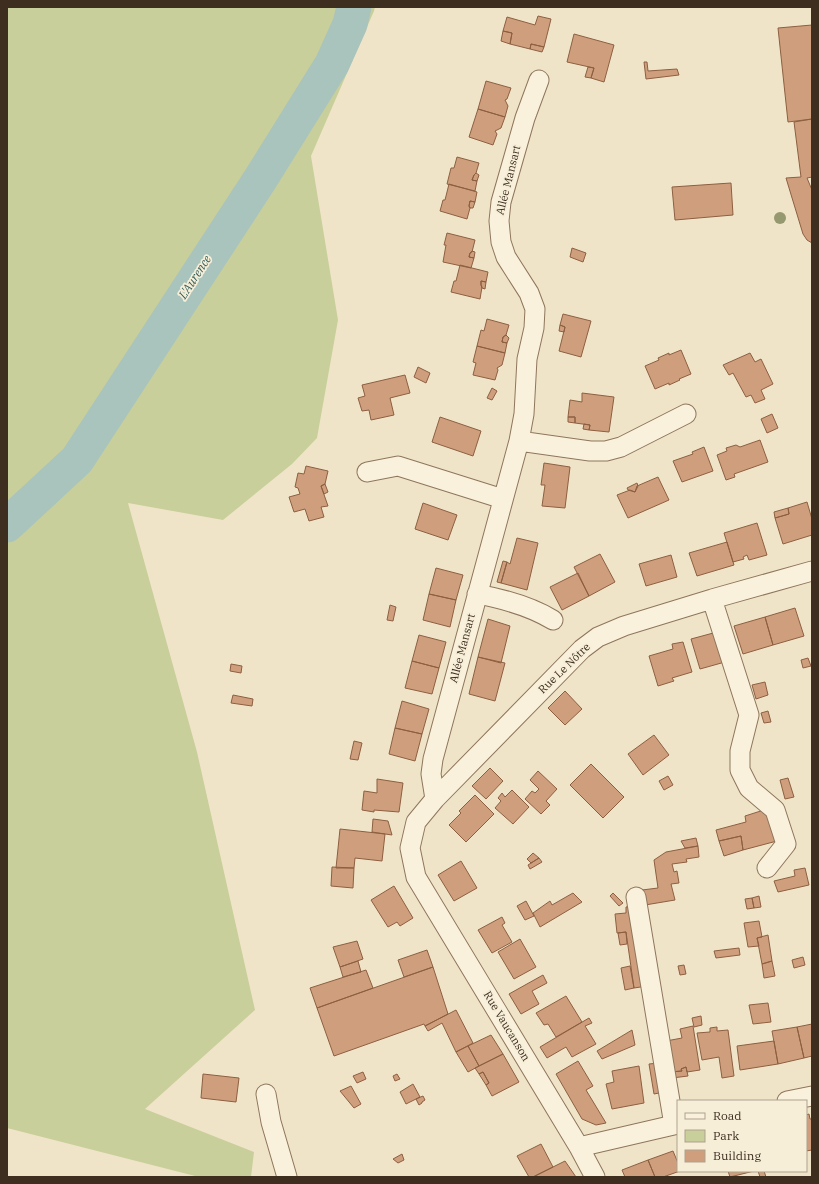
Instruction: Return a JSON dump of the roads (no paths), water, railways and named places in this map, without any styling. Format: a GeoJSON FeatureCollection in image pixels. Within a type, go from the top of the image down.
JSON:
{"type":"FeatureCollection","features":[{"type":"Feature","properties":{"kind":"street","name":"Allée Mansart"},"geometry":{"type":"LineString","coordinates":[[435,799],[431,774],[433,759],[519,441],[524,414],[527,359],[534,328],[535,309],[529,293],[506,257],[501,242],[499,221],[501,202],[522,126],[539,80]]}},
{"type":"Feature","properties":{"kind":"street"},"geometry":{"type":"LineString","coordinates":[[519,441],[590,451],[606,451],[621,447],[686,414]]}},
{"type":"Feature","properties":{"kind":"street"},"geometry":{"type":"LineString","coordinates":[[367,472],[398,466],[503,499]]}},
{"type":"Feature","properties":{"kind":"street","name":"Rue Le Nôtre"},"geometry":{"type":"LineString","coordinates":[[416,877],[410,848],[416,822],[435,799],[582,649],[598,637],[624,626],[712,599],[812,571]]}},
{"type":"Feature","properties":{"kind":"street"},"geometry":{"type":"LineString","coordinates":[[477,594],[525,606],[541,612],[553,620]]}},
{"type":"Feature","properties":{"kind":"street"},"geometry":{"type":"LineString","coordinates":[[712,599],[749,715],[740,751],[740,770],[749,788],[775,810],[786,844],[767,868]]}},
{"type":"Feature","properties":{"kind":"street","name":"Rue Vaucanson"},"geometry":{"type":"LineString","coordinates":[[416,877],[580,1147],[595,1177]]}},
{"type":"Feature","properties":{"kind":"street"},"geometry":{"type":"LineString","coordinates":[[580,1147],[676,1125],[636,897]]}},
{"type":"Feature","properties":{"kind":"street"},"geometry":{"type":"LineString","coordinates":[[266,1094],[270,1122],[287,1177]]}},
{"type":"Feature","properties":{"kind":"street"},"geometry":{"type":"LineString","coordinates":[[792,1100],[812,1096]]}},
{"type":"Feature","properties":{"kind":"waterway","name":"L'Aurence"},"geometry":{"type":"LineString","coordinates":[[7,525],[77,460],[261,178],[332,64],[350,24],[354,7]]}}]}
